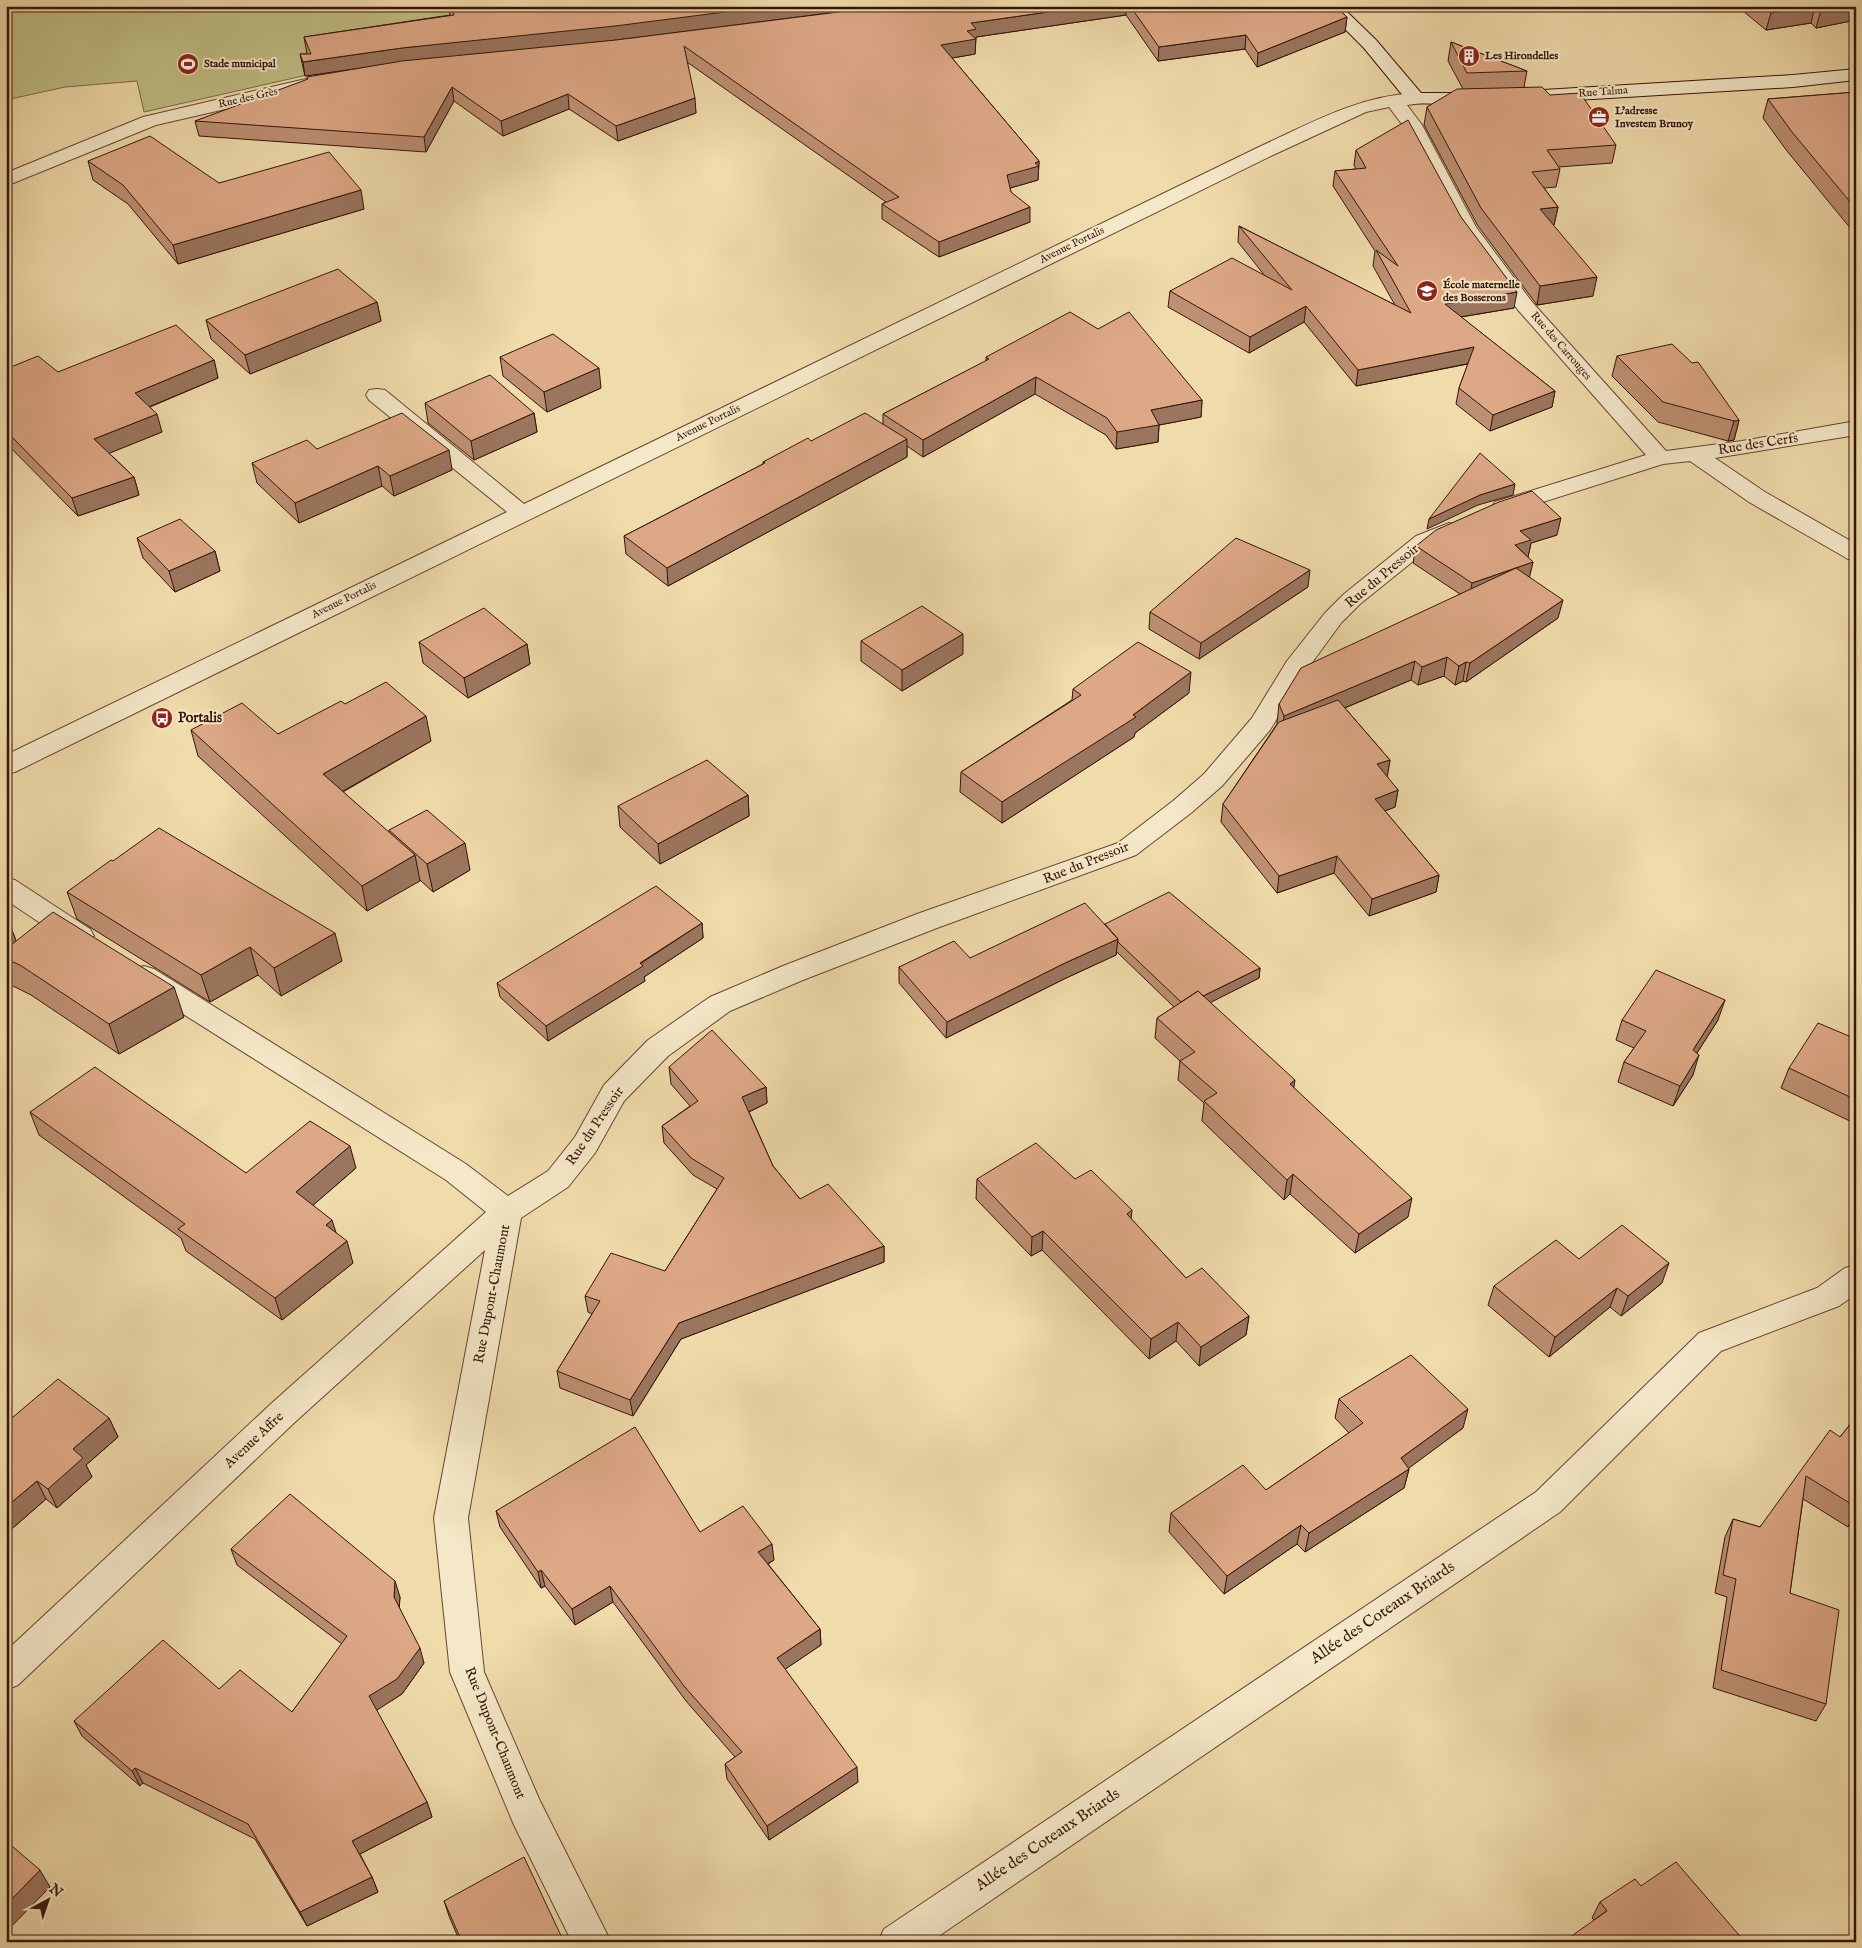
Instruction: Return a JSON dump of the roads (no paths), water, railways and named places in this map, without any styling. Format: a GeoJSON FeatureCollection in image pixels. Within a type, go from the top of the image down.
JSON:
{"type":"FeatureCollection","features":[{"type":"Feature","properties":{"kind":"street"},"geometry":{"type":"LineString","coordinates":[[1331,6],[1370,44],[1416,99],[1493,99]]}},
{"type":"Feature","properties":{"kind":"street","name":"Rue Talma"},"geometry":{"type":"LineString","coordinates":[[1529,97],[1793,81],[1856,74]]}},
{"type":"Feature","properties":{"kind":"street","name":"Rue des Grès"},"geometry":{"type":"LineString","coordinates":[[6,180],[150,121],[325,81]]}},
{"type":"Feature","properties":{"kind":"street","name":"Avenue Portalis"},"geometry":{"type":"LineString","coordinates":[[6,766],[1274,147],[1360,108],[1393,100],[1416,99]]}},
{"type":"Feature","properties":{"kind":"street","name":"Rue des Carrouges"},"geometry":{"type":"LineString","coordinates":[[1393,100],[1413,125],[1468,228],[1525,306],[1660,458]]}},
{"type":"Feature","properties":{"kind":"street"},"geometry":{"type":"LineString","coordinates":[[377,395],[522,513]]}},
{"type":"Feature","properties":{"kind":"street","name":"Rue des Cerfs"},"geometry":{"type":"LineString","coordinates":[[1660,458],[1856,428]]}},
{"type":"Feature","properties":{"kind":"street"},"geometry":{"type":"LineString","coordinates":[[1695,454],[1757,498],[1856,554]]}},
{"type":"Feature","properties":{"kind":"street","name":"Rue du Pressoir"},"geometry":{"type":"LineString","coordinates":[[507,1212],[558,1179],[585,1145],[614,1093],[658,1048],[720,1004],[792,973],[918,925],[1127,849],[1182,807],[1213,780],[1261,724],[1296,667],[1333,618],[1352,599],[1424,541],[1473,518],[1660,458]]}},
{"type":"Feature","properties":{"kind":"street","name":"Rue Dupont-Chaumont"},"geometry":{"type":"LineString","coordinates":[[6,887],[41,912],[456,1172],[507,1212],[451,1518],[467,1672],[527,1813],[592,1942]]}},
{"type":"Feature","properties":{"kind":"street","name":"Avenue Affre"},"geometry":{"type":"LineString","coordinates":[[6,1674],[284,1412],[507,1212]]}},
{"type":"Feature","properties":{"kind":"street","name":"Allée des Coteaux Briards"},"geometry":{"type":"LineString","coordinates":[[897,1942],[1548,1502],[1710,1342],[1828,1296],[1856,1277]]}},
{"type":"Feature","properties":{"kind":"place","name":"Les Hirondelles"},"geometry":{"type":"Point","coordinates":[1469,56]}},
{"type":"Feature","properties":{"kind":"place","name":"Stade municipal"},"geometry":{"type":"Point","coordinates":[188,64]}},
{"type":"Feature","properties":{"kind":"place","name":"L'adresse Investem Brunoy"},"geometry":{"type":"Point","coordinates":[1599,117]}},
{"type":"Feature","properties":{"kind":"place","name":"École maternelle des Bosserons"},"geometry":{"type":"Point","coordinates":[1427,291]}},
{"type":"Feature","properties":{"kind":"place","name":"Portalis"},"geometry":{"type":"Point","coordinates":[162,718]}}]}
